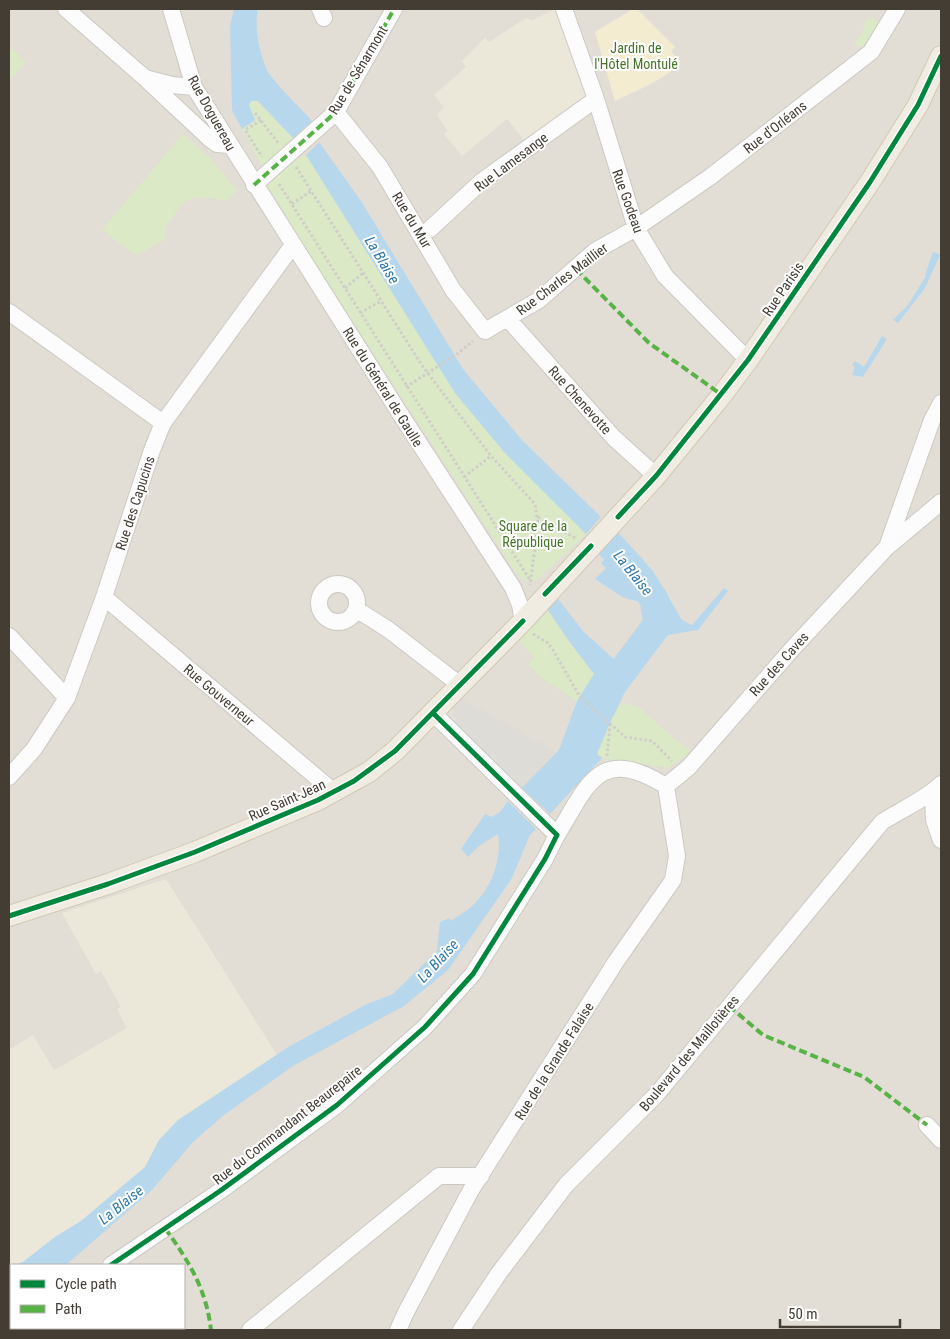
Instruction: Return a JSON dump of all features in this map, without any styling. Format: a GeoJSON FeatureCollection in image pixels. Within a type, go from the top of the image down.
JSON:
{"type":"FeatureCollection","features":[{"type":"Feature","properties":{"kind":"main road","name":"Rue Parisis"},"geometry":{"type":"LineString","coordinates":[[522,622],[535,590],[591,546],[656,476],[748,360],[870,182],[918,106],[940,62]]}},
{"type":"Feature","properties":{"kind":"main road","name":"Rue Saint-Jean"},"geometry":{"type":"LineString","coordinates":[[9,916],[108,884],[195,852],[334,792],[383,762],[522,622]]}},
{"type":"Feature","properties":{"kind":"street"},"geometry":{"type":"LineString","coordinates":[[66,9],[145,78],[216,144],[229,145]]}},
{"type":"Feature","properties":{"kind":"street","name":"Rue Doguereau"},"geometry":{"type":"LineString","coordinates":[[171,9],[194,87],[254,185]]}},
{"type":"Feature","properties":{"kind":"street","name":"Rue de Sénarmont"},"geometry":{"type":"LineString","coordinates":[[293,152],[336,112],[394,9]]}},
{"type":"Feature","properties":{"kind":"street","name":"Rue Godeau"},"geometry":{"type":"LineString","coordinates":[[564,9],[570,20],[596,99],[636,228],[665,276],[748,360]]}},
{"type":"Feature","properties":{"kind":"street","name":"Rue d'Orléans"},"geometry":{"type":"LineString","coordinates":[[636,228],[710,177],[871,52],[897,9]]}},
{"type":"Feature","properties":{"kind":"street"},"geometry":{"type":"LineString","coordinates":[[145,78],[161,83],[194,87]]}},
{"type":"Feature","properties":{"kind":"street","name":"Rue Lamesange"},"geometry":{"type":"LineString","coordinates":[[430,229],[482,181],[596,99]]}},
{"type":"Feature","properties":{"kind":"street","name":"Rue du Mur"},"geometry":{"type":"LineString","coordinates":[[336,112],[380,167],[454,290],[485,331]]}},
{"type":"Feature","properties":{"kind":"street"},"geometry":{"type":"LineString","coordinates":[[254,185],[293,152]]}},
{"type":"Feature","properties":{"kind":"street","name":"Rue du Général de Gaulle"},"geometry":{"type":"LineString","coordinates":[[254,185],[513,588],[520,604],[522,622]]}},
{"type":"Feature","properties":{"kind":"street","name":"Rue Charles Maillier"},"geometry":{"type":"LineString","coordinates":[[485,331],[539,300],[595,251],[636,228]]}},
{"type":"Feature","properties":{"kind":"street","name":"Rue des Capucins"},"geometry":{"type":"LineString","coordinates":[[9,777],[34,749],[67,698],[104,597],[152,450],[163,423],[294,245]]}},
{"type":"Feature","properties":{"kind":"street"},"geometry":{"type":"LineString","coordinates":[[9,312],[163,423]]}},
{"type":"Feature","properties":{"kind":"street","name":"Rue Chenevotte"},"geometry":{"type":"LineString","coordinates":[[508,319],[614,438],[656,476]]}},
{"type":"Feature","properties":{"kind":"street","name":"Rue des Caves"},"geometry":{"type":"LineString","coordinates":[[666,786],[683,772],[886,547],[932,420],[941,403]]}},
{"type":"Feature","properties":{"kind":"street"},"geometry":{"type":"LineString","coordinates":[[886,547],[941,502]]}},
{"type":"Feature","properties":{"kind":"street"},"geometry":{"type":"LineString","coordinates":[[513,588],[535,590]]}},
{"type":"Feature","properties":{"kind":"street","name":"Rue Gouverneur"},"geometry":{"type":"LineString","coordinates":[[104,597],[334,792]]}},
{"type":"Feature","properties":{"kind":"street"},"geometry":{"type":"LineString","coordinates":[[356,609],[389,630],[460,685]]}},
{"type":"Feature","properties":{"kind":"street"},"geometry":{"type":"LineString","coordinates":[[9,636],[67,698]]}},
{"type":"Feature","properties":{"kind":"street"},"geometry":{"type":"LineString","coordinates":[[433,713],[552,829],[586,788],[599,774],[606,770],[615,768],[648,775],[666,786]]}},
{"type":"Feature","properties":{"kind":"street","name":"Rue de la Grande Falaise"},"geometry":{"type":"LineString","coordinates":[[398,1330],[481,1176],[617,960],[673,880],[677,856],[666,786]]}},
{"type":"Feature","properties":{"kind":"street"},"geometry":{"type":"LineString","coordinates":[[937,788],[934,820],[941,840]]}},
{"type":"Feature","properties":{"kind":"street","name":"Boulevard des Maillotières"},"geometry":{"type":"LineString","coordinates":[[461,1330],[498,1273],[566,1185],[657,1094],[882,822],[937,788]]}},
{"type":"Feature","properties":{"kind":"street","name":"Rue du Commandant Beaurepaire"},"geometry":{"type":"LineString","coordinates":[[112,1264],[220,1191],[337,1105],[425,1027],[474,974],[545,859],[552,829]]}},
{"type":"Feature","properties":{"kind":"street"},"geometry":{"type":"LineString","coordinates":[[927,1125],[941,1140]]}},
{"type":"Feature","properties":{"kind":"street"},"geometry":{"type":"LineString","coordinates":[[250,1330],[439,1176],[481,1176]]}},
{"type":"Feature","properties":{"kind":"path"},"geometry":{"type":"LineString","coordinates":[[255,113],[293,152],[311,192],[428,373],[491,456],[533,500],[538,517],[535,590]]}},
{"type":"Feature","properties":{"kind":"path"},"geometry":{"type":"LineString","coordinates":[[260,120],[245,130],[535,590]]}},
{"type":"Feature","properties":{"kind":"path"},"geometry":{"type":"LineString","coordinates":[[292,204],[311,192]]}},
{"type":"Feature","properties":{"kind":"path"},"geometry":{"type":"LineString","coordinates":[[345,288],[363,273]]}},
{"type":"Feature","properties":{"kind":"path"},"geometry":{"type":"LineString","coordinates":[[360,313],[381,301]]}},
{"type":"Feature","properties":{"kind":"path"},"geometry":{"type":"LineString","coordinates":[[389,397],[457,354],[485,331]]}},
{"type":"Feature","properties":{"kind":"path"},"geometry":{"type":"LineString","coordinates":[[464,477],[491,456]]}},
{"type":"Feature","properties":{"kind":"path"},"geometry":{"type":"LineString","coordinates":[[538,517],[591,546]]}},
{"type":"Feature","properties":{"kind":"path"},"geometry":{"type":"LineString","coordinates":[[522,622],[553,650],[580,696],[610,724],[625,737],[652,741],[683,772]]}},
{"type":"Feature","properties":{"kind":"path"},"geometry":{"type":"LineString","coordinates":[[606,770],[610,724]]}},
{"type":"Feature","properties":{"kind":"shaded area"},"geometry":{"type":"Polygon","coordinates":[[[9,9],[941,9],[941,1330],[9,1330],[9,9]]]}},
{"type":"Feature","properties":{"kind":"shaded area"},"geometry":{"type":"Polygon","coordinates":[[[555,9],[588,97],[524,140],[507,119],[462,156],[444,134],[448,131],[437,115],[444,107],[434,95],[466,67],[462,61],[485,38],[489,42],[526,18],[533,20],[555,9]]]}},
{"type":"Feature","properties":{"kind":"shaded area"},"geometry":{"type":"Polygon","coordinates":[[[462,698],[556,752],[522,788],[456,726],[453,708],[462,698]]]}},
{"type":"Feature","properties":{"kind":"shaded area"},"geometry":{"type":"Polygon","coordinates":[[[166,879],[277,1055],[178,1120],[159,1140],[145,1167],[81,1221],[55,1237],[23,1262],[10,1264],[9,1268],[9,1050],[33,1035],[54,1070],[127,1028],[117,1009],[121,1007],[101,971],[96,974],[62,913],[166,879]]]}},
{"type":"Feature","properties":{"kind":"green space"},"geometry":{"type":"Polygon","coordinates":[[[868,17],[884,24],[867,49],[853,44],[861,35],[868,17]]]}},
{"type":"Feature","properties":{"kind":"green space"},"geometry":{"type":"Polygon","coordinates":[[[9,46],[26,62],[9,82],[9,46]]]}},
{"type":"Feature","properties":{"kind":"green space"},"geometry":{"type":"Polygon","coordinates":[[[255,100],[293,138],[262,166],[242,129],[255,121],[249,106],[251,101],[255,100]]]}},
{"type":"Feature","properties":{"kind":"green space"},"geometry":{"type":"Polygon","coordinates":[[[183,134],[212,160],[237,190],[228,200],[196,197],[185,202],[167,226],[165,231],[166,239],[136,255],[102,230],[183,134]]]}},
{"type":"Feature","properties":{"kind":"green space","name":"Square de la République"},"geometry":{"type":"Polygon","coordinates":[[[306,155],[455,393],[505,453],[586,534],[536,581],[525,581],[516,573],[264,186],[290,163],[306,155]]]}},
{"type":"Feature","properties":{"kind":"green space"},"geometry":{"type":"Polygon","coordinates":[[[546,607],[594,674],[577,701],[541,678],[528,664],[534,657],[517,639],[546,607]]]}},
{"type":"Feature","properties":{"kind":"green space"},"geometry":{"type":"Polygon","coordinates":[[[620,700],[628,705],[637,706],[691,752],[668,768],[602,758],[597,754],[620,700]]]}},
{"type":"Feature","properties":{"kind":"sand","name":"Jardin de l'Hôtel Montulé"},"geometry":{"type":"Polygon","coordinates":[[[633,9],[637,9],[675,47],[671,51],[680,61],[660,79],[615,101],[595,32],[633,9]]]}},
{"type":"Feature","properties":{"kind":"water"},"geometry":{"type":"Polygon","coordinates":[[[234,9],[258,9],[258,40],[267,70],[312,121],[293,138],[258,101],[251,101],[249,105],[255,120],[242,129],[232,110],[230,26],[234,9]]]}},
{"type":"Feature","properties":{"kind":"water"},"geometry":{"type":"Polygon","coordinates":[[[319,142],[361,201],[463,369],[522,440],[601,517],[586,534],[505,453],[455,393],[306,155],[319,142]]]}},
{"type":"Feature","properties":{"kind":"water"},"geometry":{"type":"Polygon","coordinates":[[[933,252],[940,255],[925,288],[898,323],[893,320],[908,305],[926,276],[933,252]]]}},
{"type":"Feature","properties":{"kind":"water"},"geometry":{"type":"Polygon","coordinates":[[[882,336],[887,339],[863,377],[852,375],[855,367],[852,365],[855,361],[864,367],[882,336]]]}},
{"type":"Feature","properties":{"kind":"water"},"geometry":{"type":"Polygon","coordinates":[[[619,536],[653,571],[682,620],[692,625],[724,588],[728,591],[698,630],[657,637],[654,640],[641,629],[650,615],[645,603],[624,598],[595,579],[606,568],[601,563],[605,559],[603,552],[619,536]]]}},
{"type":"Feature","properties":{"kind":"water"},"geometry":{"type":"Polygon","coordinates":[[[556,596],[583,631],[615,660],[612,664],[627,682],[597,754],[602,758],[550,814],[522,788],[559,750],[577,701],[594,674],[546,607],[556,596]]]}},
{"type":"Feature","properties":{"kind":"water"},"geometry":{"type":"Polygon","coordinates":[[[508,801],[536,829],[530,835],[512,878],[448,970],[404,1006],[293,1066],[224,1115],[193,1142],[152,1190],[67,1264],[17,1264],[23,1262],[55,1237],[81,1221],[145,1167],[159,1140],[178,1120],[290,1046],[367,1004],[393,994],[437,951],[440,922],[449,918],[451,921],[473,905],[485,890],[497,863],[498,834],[479,846],[468,857],[461,849],[485,814],[491,817],[500,812],[508,801]]]}},
{"type":"Feature","properties":{"kind":"waterway","name":"La Blaise"},"geometry":{"type":"LineString","coordinates":[[602,707],[612,685],[658,624],[654,599],[632,569],[610,545]]}},
{"type":"Feature","properties":{"kind":"marked path"},"geometry":{"type":"LineString","coordinates":[[254,185],[336,112],[394,9]]}},
{"type":"Feature","properties":{"kind":"marked path"},"geometry":{"type":"LineString","coordinates":[[576,269],[649,343],[722,395]]}},
{"type":"Feature","properties":{"kind":"marked path"},"geometry":{"type":"LineString","coordinates":[[729,1006],[763,1035],[864,1077],[927,1125]]}},
{"type":"Feature","properties":{"kind":"marked path"},"geometry":{"type":"LineString","coordinates":[[165,1228],[182,1252],[201,1288],[209,1315],[211,1330]]}},
{"type":"Feature","properties":{"kind":"cycle path"},"geometry":{"type":"LineString","coordinates":[[618,517],[656,476],[748,360],[870,182],[918,105],[941,56]]}},
{"type":"Feature","properties":{"kind":"cycle path"},"geometry":{"type":"LineString","coordinates":[[545,594],[591,546]]}},
{"type":"Feature","properties":{"kind":"cycle path"},"geometry":{"type":"LineString","coordinates":[[9,916],[108,884],[195,852],[318,800],[354,781],[395,751],[523,621]]}},
{"type":"Feature","properties":{"kind":"cycle path"},"geometry":{"type":"LineString","coordinates":[[112,1264],[220,1191],[337,1105],[425,1027],[473,974],[545,859],[557,835],[433,713]]}}]}
